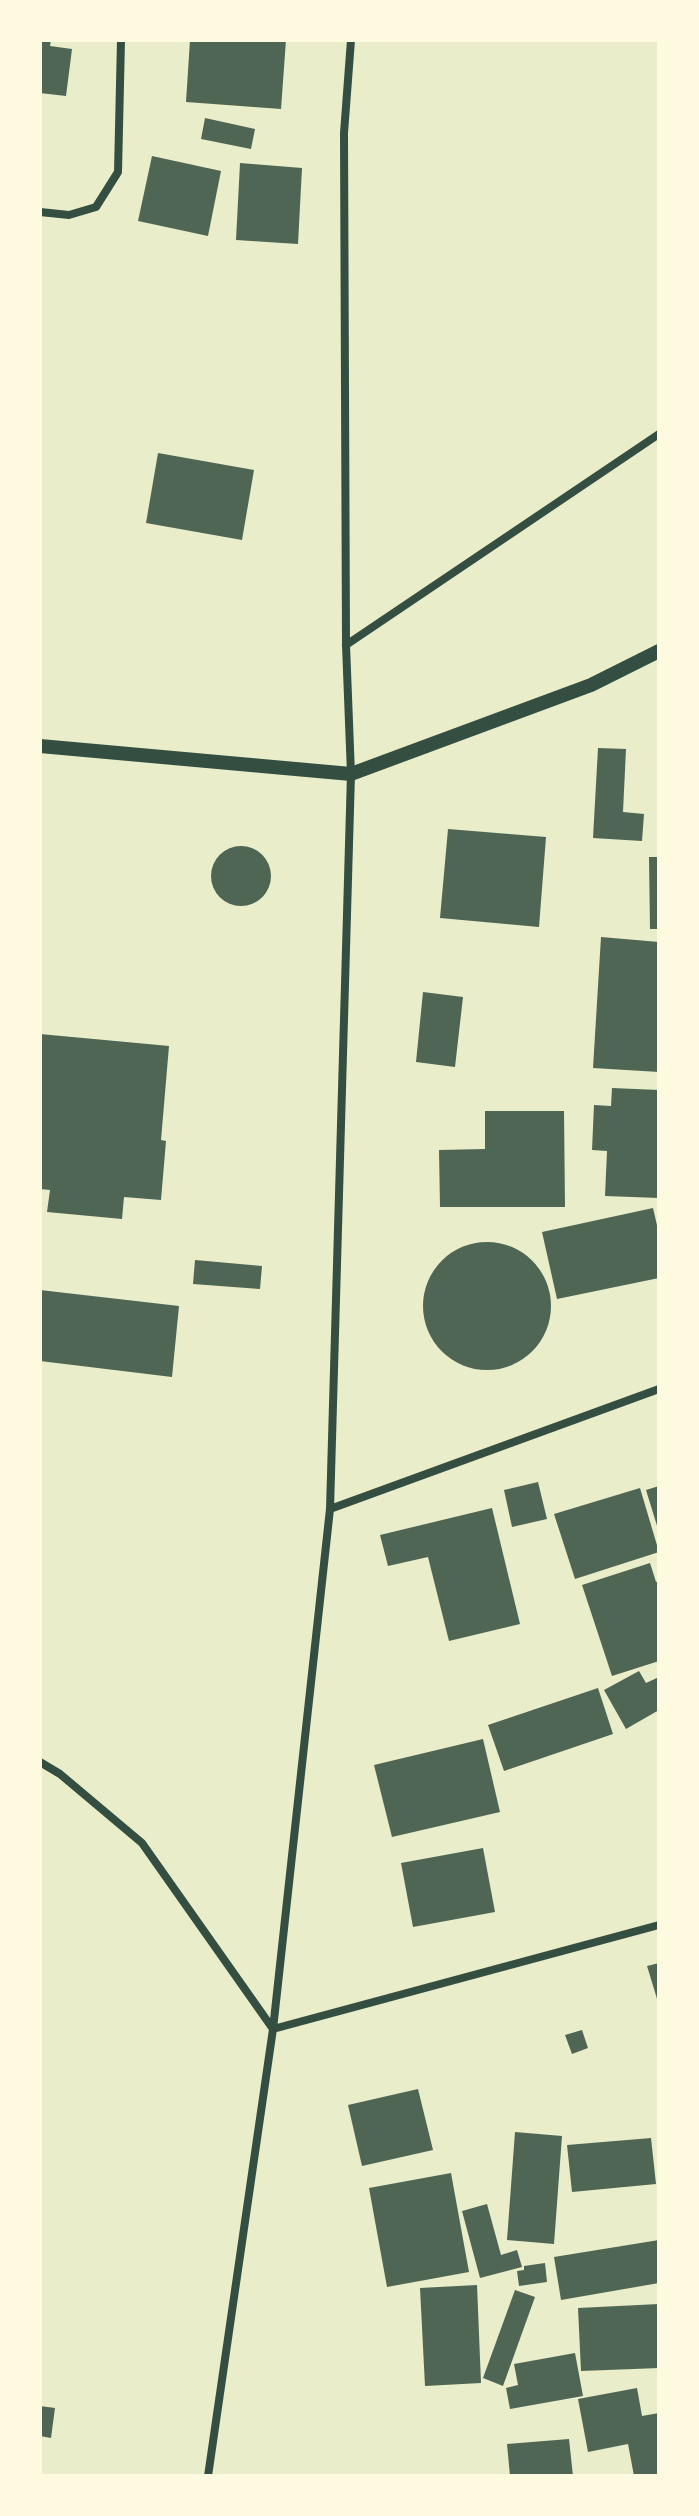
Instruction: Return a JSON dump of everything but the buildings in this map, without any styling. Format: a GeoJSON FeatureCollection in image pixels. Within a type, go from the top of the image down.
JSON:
{"type":"FeatureCollection","features":[{"type":"Feature","properties":{"kind":"street"},"geometry":{"type":"LineString","coordinates":[[40,212],[69,215],[96,207],[118,172],[121,40]]}},
{"type":"Feature","properties":{"kind":"street"},"geometry":{"type":"LineString","coordinates":[[208,2476],[273,2029],[330,1509],[351,774],[346,645],[344,133],[351,40]]}},
{"type":"Feature","properties":{"kind":"street"},"geometry":{"type":"LineString","coordinates":[[346,645],[659,434]]}},
{"type":"Feature","properties":{"kind":"street"},"geometry":{"type":"LineString","coordinates":[[40,746],[351,774],[591,685],[659,651]]}},
{"type":"Feature","properties":{"kind":"street"},"geometry":{"type":"LineString","coordinates":[[330,1509],[659,1389]]}},
{"type":"Feature","properties":{"kind":"street"},"geometry":{"type":"LineString","coordinates":[[40,1762],[60,1774],[142,1843],[273,2029]]}},
{"type":"Feature","properties":{"kind":"street"},"geometry":{"type":"LineString","coordinates":[[273,2029],[659,1925]]}}]}
